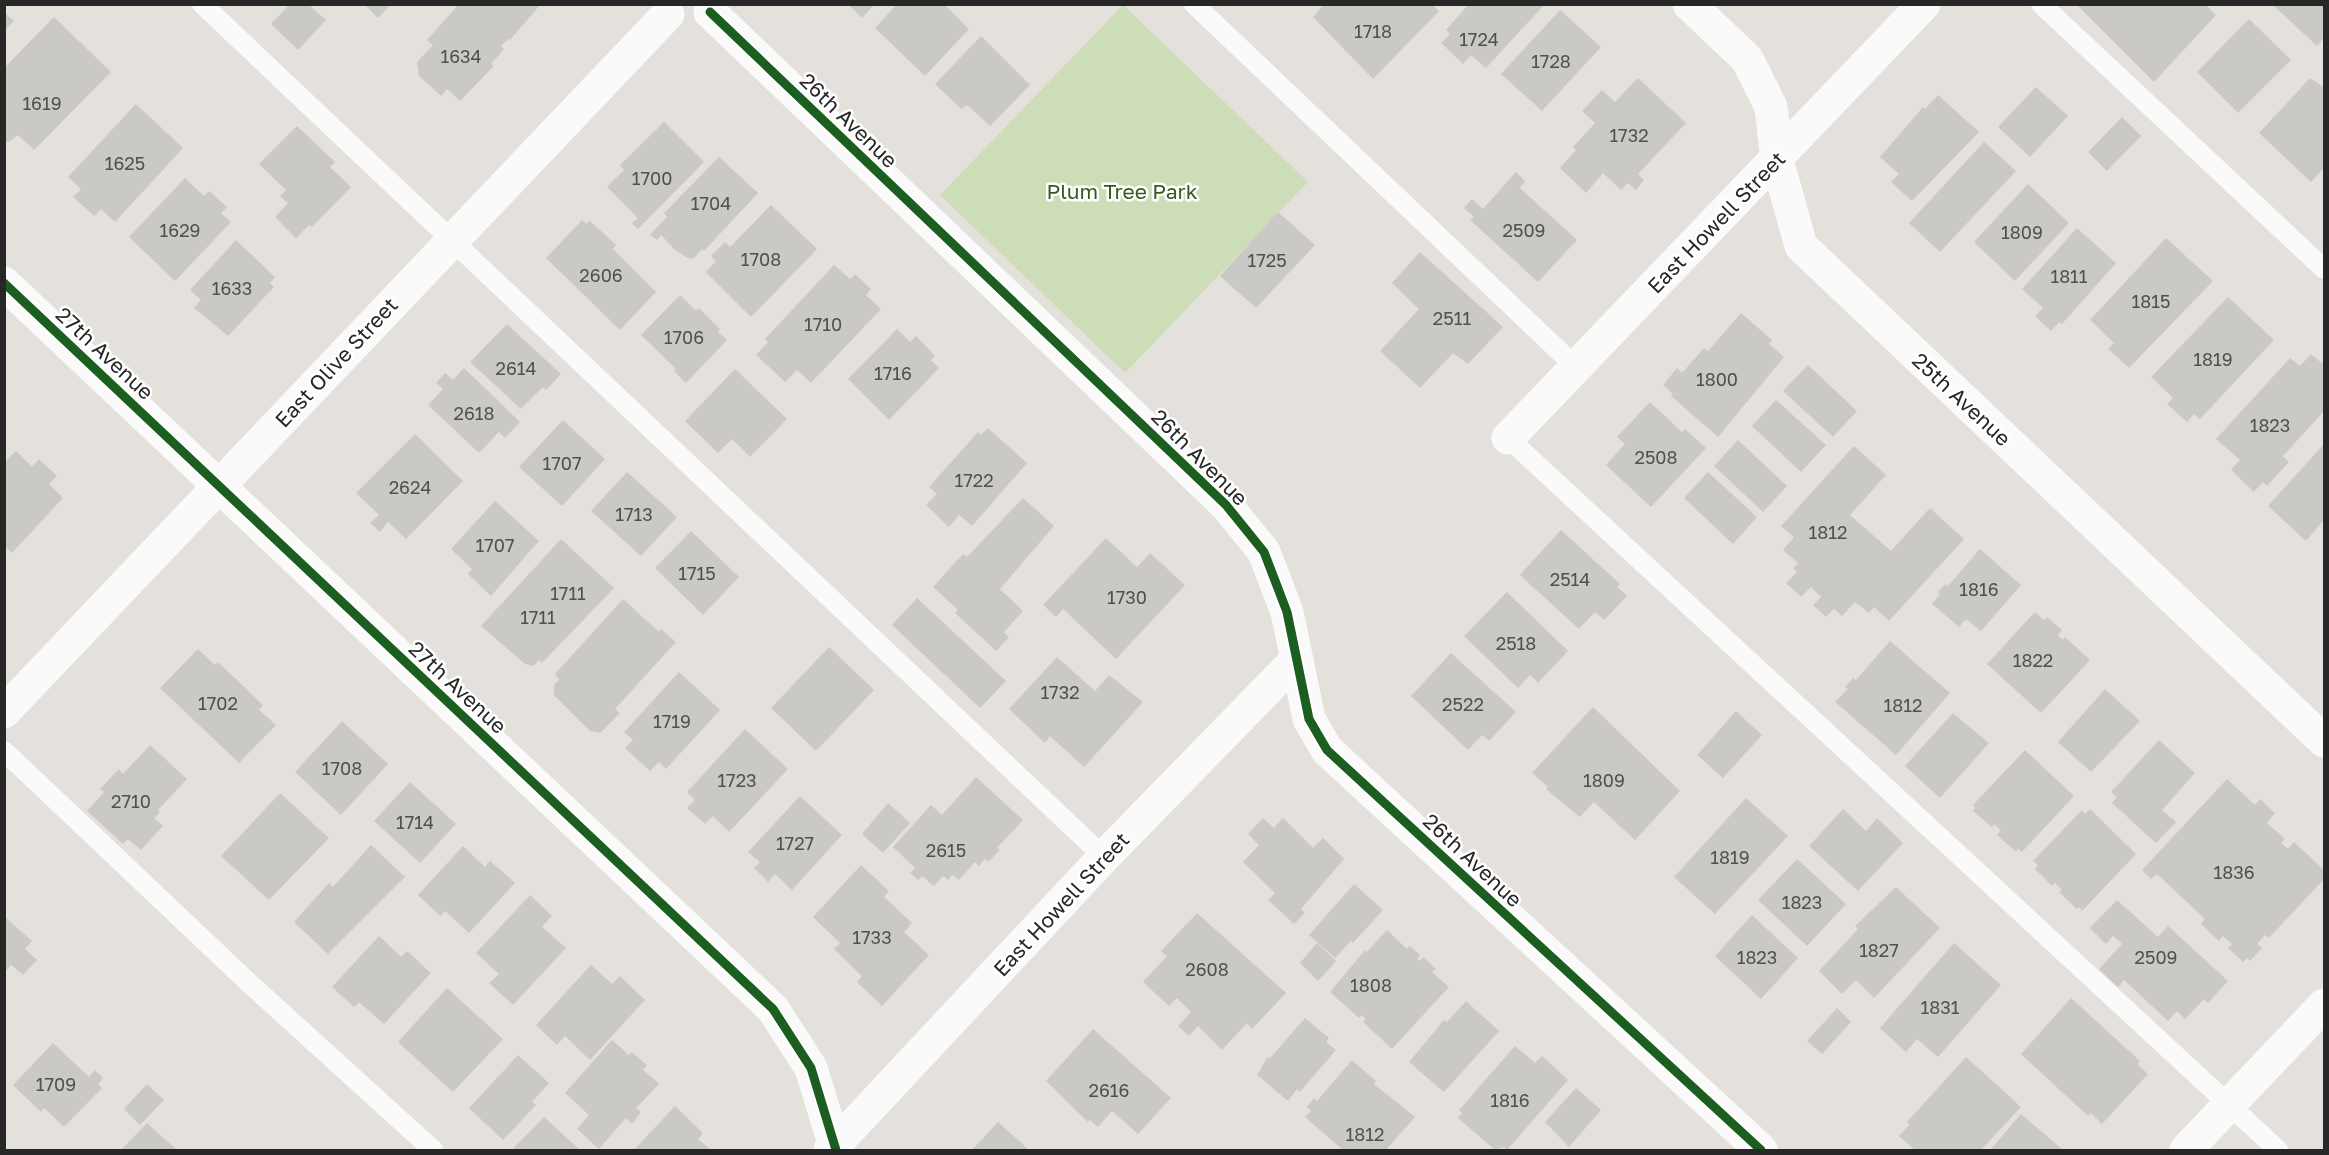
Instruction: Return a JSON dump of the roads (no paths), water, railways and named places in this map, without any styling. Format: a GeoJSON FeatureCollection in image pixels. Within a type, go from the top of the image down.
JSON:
{"type":"FeatureCollection","features":[{"type":"Feature","properties":{"kind":"street","name":"25th Avenue"},"geometry":{"type":"LineString","coordinates":[[1689,4],[1747,60],[1771,107],[1777,160],[1801,246],[2325,741]]}},
{"type":"Feature","properties":{"kind":"street","name":"East Howell Street"},"geometry":{"type":"LineString","coordinates":[[1508,438],[1777,160],[1924,4]]}},
{"type":"Feature","properties":{"kind":"street"},"geometry":{"type":"LineString","coordinates":[[664,9],[682,20],[694,21],[713,8]]}},
{"type":"Feature","properties":{"kind":"street","name":"26th Avenue"},"geometry":{"type":"LineString","coordinates":[[713,8],[1226,506],[1264,552],[1287,612],[1309,719],[1327,750],[1761,1150]]}},
{"type":"Feature","properties":{"kind":"street","name":"East Olive Street"},"geometry":{"type":"LineString","coordinates":[[4,711],[452,239],[664,9]]}},
{"type":"Feature","properties":{"kind":"street","name":"27th Avenue"},"geometry":{"type":"LineString","coordinates":[[4,283],[773,1009],[811,1068],[833,1149]]}},
{"type":"Feature","properties":{"kind":"street","name":"East Howell Street"},"geometry":{"type":"LineString","coordinates":[[833,1149],[1104,857],[1296,660]]}},
{"type":"Feature","properties":{"kind":"street"},"geometry":{"type":"LineString","coordinates":[[2186,1150],[2325,1005]]}},
{"type":"Feature","properties":{"kind":"lane"},"geometry":{"type":"LineString","coordinates":[[202,4],[1104,857]]}},
{"type":"Feature","properties":{"kind":"lane"},"geometry":{"type":"LineString","coordinates":[[1194,4],[1576,367]]}},
{"type":"Feature","properties":{"kind":"lane"},"geometry":{"type":"LineString","coordinates":[[2041,4],[2325,269]]}},
{"type":"Feature","properties":{"kind":"lane"},"geometry":{"type":"LineString","coordinates":[[1508,438],[2278,1150]]}},
{"type":"Feature","properties":{"kind":"lane"},"geometry":{"type":"LineString","coordinates":[[4,751],[248,982],[434,1150]]}},
{"type":"Feature","properties":{"kind":"park label","name":"Plum Tree Park"},"geometry":{"type":"Point","coordinates":[1122,191]}}]}
